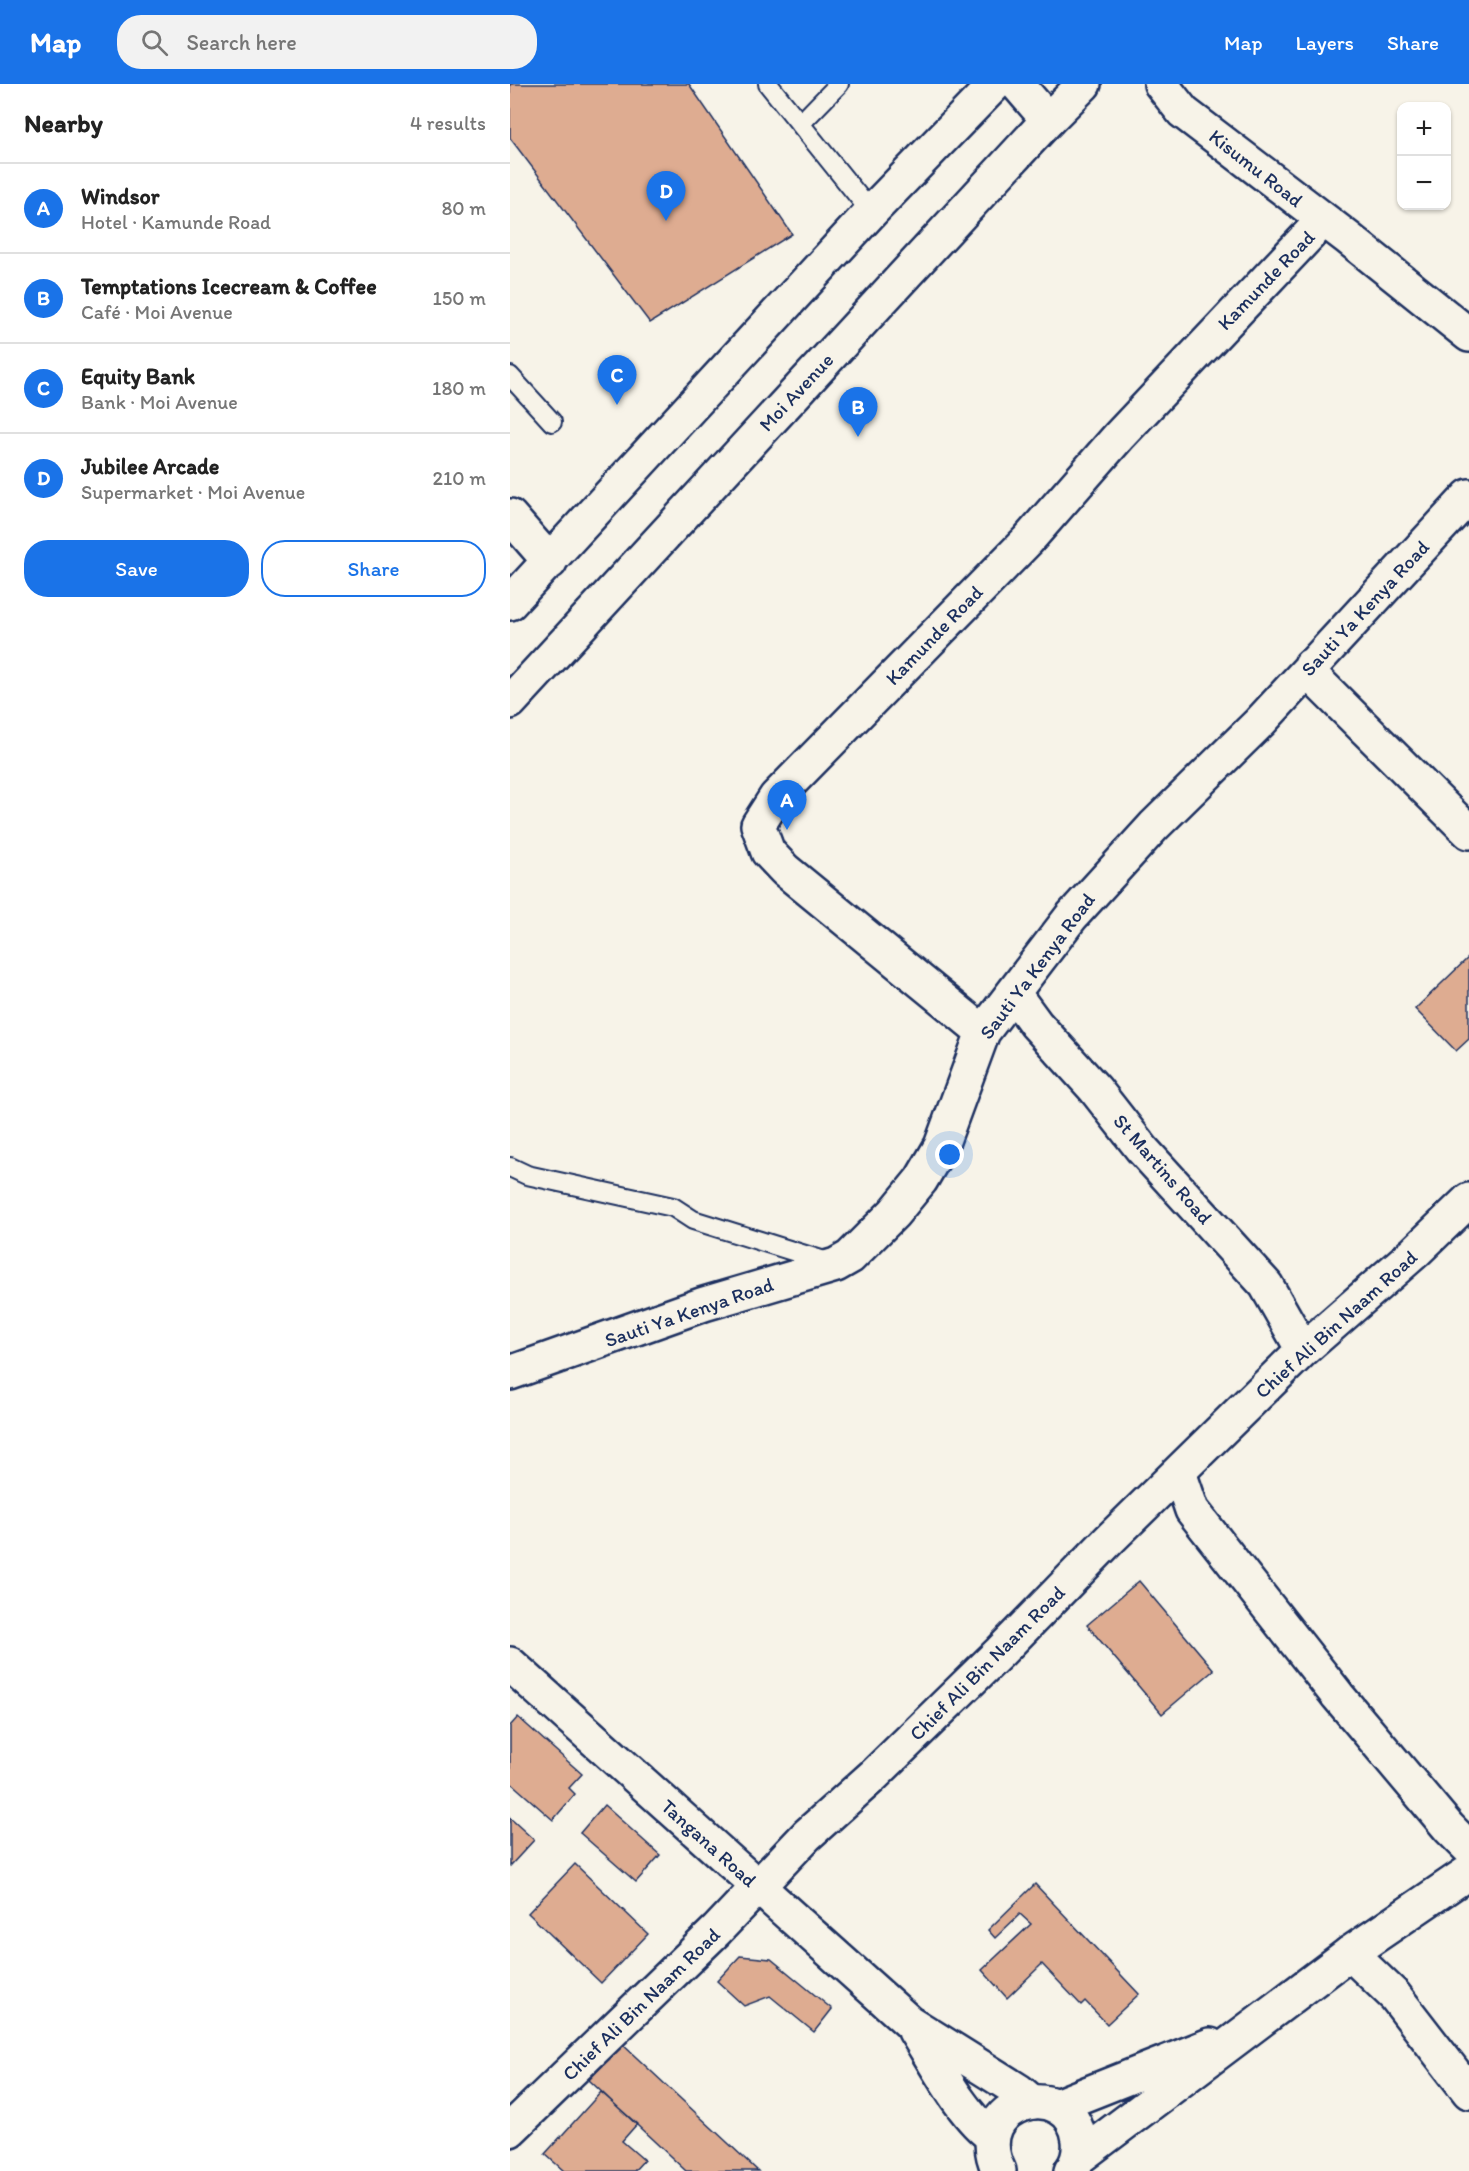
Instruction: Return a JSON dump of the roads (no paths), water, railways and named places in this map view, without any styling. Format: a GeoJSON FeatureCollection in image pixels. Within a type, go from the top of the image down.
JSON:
{"type":"FeatureCollection","features":[{"type":"Feature","properties":{"kind":"street"},"geometry":{"type":"LineString","coordinates":[[510,603],[871,212],[995,84]]}},
{"type":"Feature","properties":{"kind":"street"},"geometry":{"type":"LineString","coordinates":[[1017,84],[1047,120]]}},
{"type":"Feature","properties":{"kind":"street","name":"Moi Avenue"},"geometry":{"type":"LineString","coordinates":[[510,702],[1047,120],[1084,84]]}},
{"type":"Feature","properties":{"kind":"street","name":"Kisumu Road"},"geometry":{"type":"LineString","coordinates":[[1161,84],[1183,112],[1469,335]]}},
{"type":"Feature","properties":{"kind":"street","name":"Kamunde Road"},"geometry":{"type":"LineString","coordinates":[[983,1032],[785,870],[768,852],[758,825],[776,797],[1028,540],[1127,428],[1323,220]]}},
{"type":"Feature","properties":{"kind":"street","name":"Sauti Ya Kenya Road"},"geometry":{"type":"LineString","coordinates":[[510,1373],[704,1305],[836,1265],[850,1257],[894,1214],[921,1180],[941,1146],[983,1032],[1071,917],[1209,770],[1260,722],[1469,496]]}},
{"type":"Feature","properties":{"kind":"street"},"geometry":{"type":"LineString","coordinates":[[510,516],[550,562]]}},
{"type":"Feature","properties":{"kind":"street"},"geometry":{"type":"LineString","coordinates":[[1311,665],[1310,674],[1469,832]]}},
{"type":"Feature","properties":{"kind":"street","name":"St Martins Road"},"geometry":{"type":"LineString","coordinates":[[1014,994],[1036,1024],[1095,1089],[1142,1149],[1266,1285],[1303,1350]]}},
{"type":"Feature","properties":{"kind":"street","name":"Chief Ali Bin Naam Road"},"geometry":{"type":"LineString","coordinates":[[510,2130],[708,1939],[807,1835],[882,1767],[1303,1350],[1415,1252],[1469,1200]]}},
{"type":"Feature","properties":{"kind":"street"},"geometry":{"type":"LineString","coordinates":[[1179,1472],[1192,1510],[1338,1696],[1449,1828],[1469,1848]]}},
{"type":"Feature","properties":{"kind":"street","name":"Tangana Road"},"geometry":{"type":"LineString","coordinates":[[510,1664],[909,2022],[1019,2091],[1066,2113],[1074,2123],[1078,2134],[1080,2146],[1075,2166]]}},
{"type":"Feature","properties":{"kind":"street"},"geometry":{"type":"LineString","coordinates":[[1075,2166],[1350,1953],[1469,1872]]}},
{"type":"Feature","properties":{"kind":"street"},"geometry":{"type":"LineString","coordinates":[[1350,1953],[1395,1996],[1469,2092]]}},
{"type":"Feature","properties":{"kind":"street","name":"Tangana Road"},"geometry":{"type":"LineString","coordinates":[[909,2022],[994,2151]]}},
{"type":"Feature","properties":{"kind":"street"},"geometry":{"type":"LineString","coordinates":[[970,2171],[994,2151],[997,2123],[1006,2112],[1018,2105],[1044,2104],[1250,2029]]}},
{"type":"Feature","properties":{"kind":"lane"},"geometry":{"type":"LineString","coordinates":[[768,84],[871,212]]}},
{"type":"Feature","properties":{"kind":"lane"},"geometry":{"type":"LineString","coordinates":[[800,124],[839,84]]}},
{"type":"Feature","properties":{"kind":"lane"},"geometry":{"type":"LineString","coordinates":[[510,376],[552,422]]}},
{"type":"Feature","properties":{"kind":"lane"},"geometry":{"type":"LineString","coordinates":[[510,1167],[527,1175],[673,1207],[693,1220],[836,1265]]}},
{"type":"Feature","properties":{"kind":"place","name":"Jubilee Arcade"},"geometry":{"type":"Point","coordinates":[666,221]}},
{"type":"Feature","properties":{"kind":"place","name":"Equity Bank"},"geometry":{"type":"Point","coordinates":[617,405]}},
{"type":"Feature","properties":{"kind":"place","name":"Temptations Icecream & Coffee"},"geometry":{"type":"Point","coordinates":[858,437]}},
{"type":"Feature","properties":{"kind":"place","name":"Windsor"},"geometry":{"type":"Point","coordinates":[787,830]}}]}
